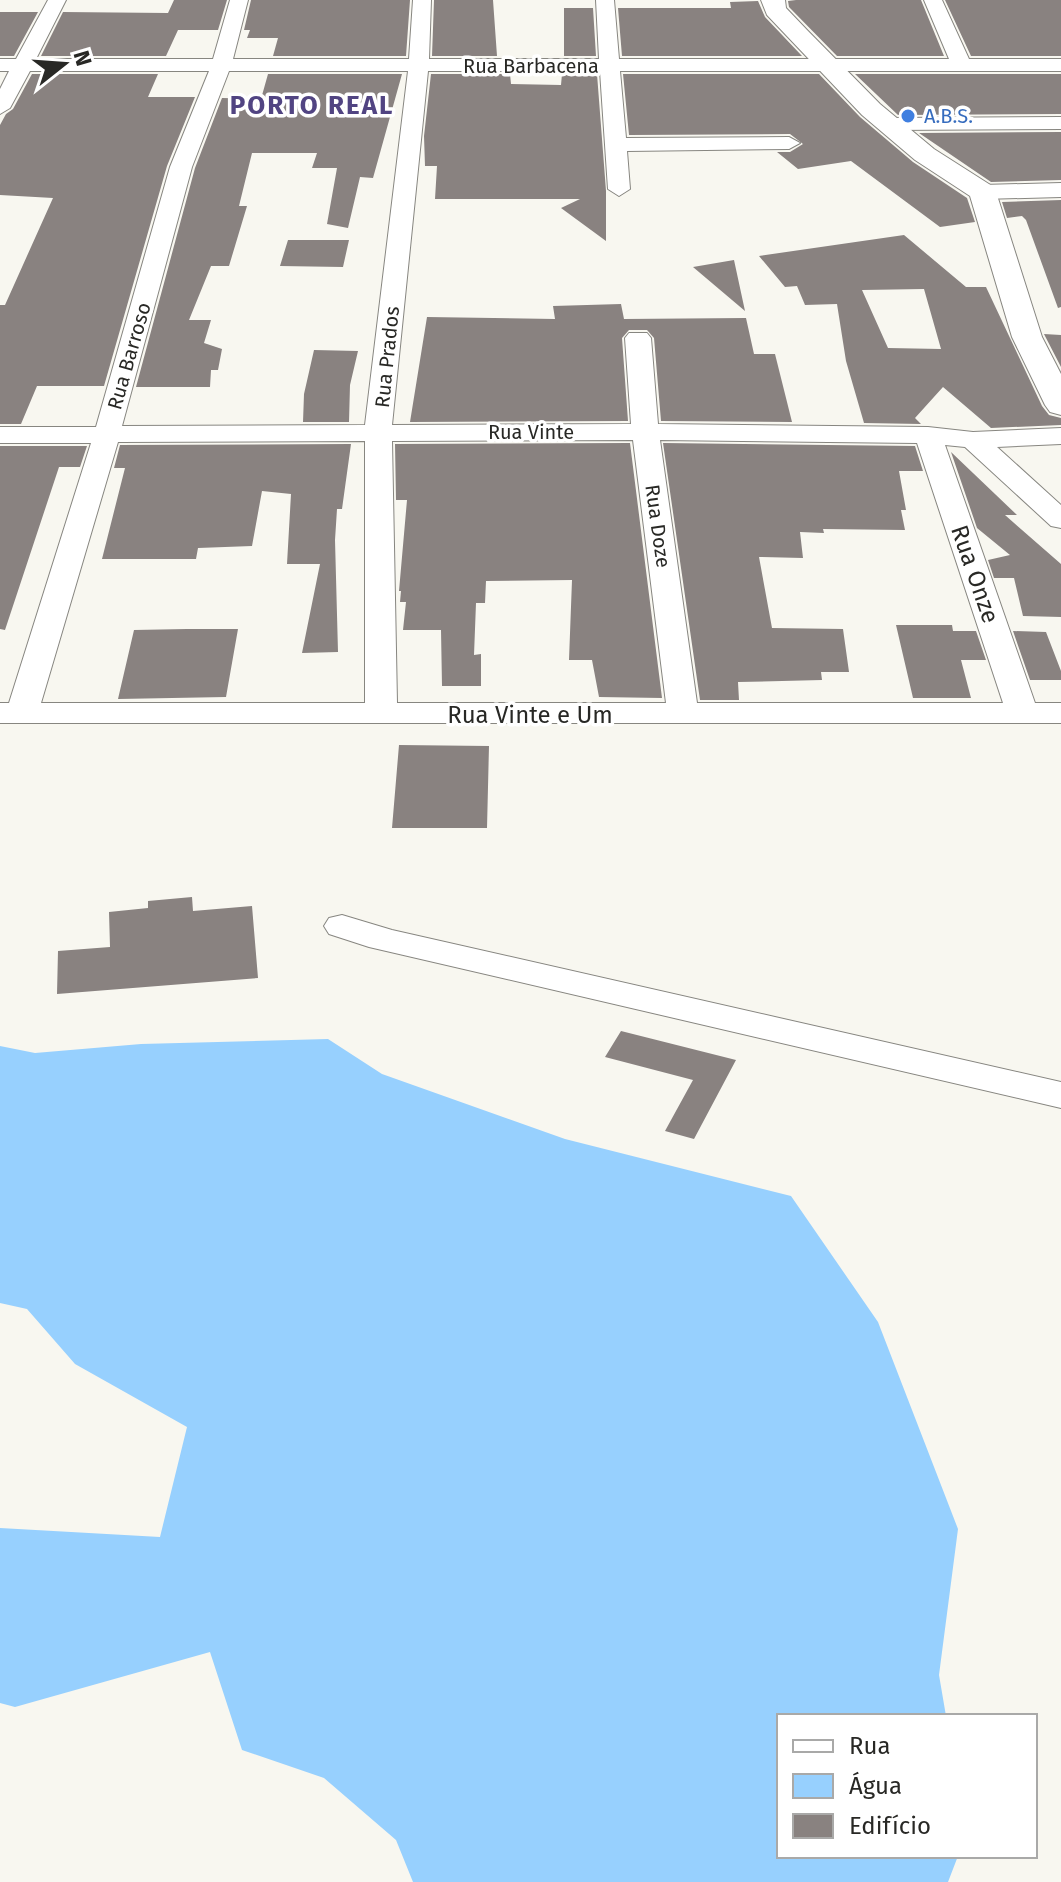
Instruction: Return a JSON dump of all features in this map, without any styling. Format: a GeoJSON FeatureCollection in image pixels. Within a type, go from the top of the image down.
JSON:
{"type":"FeatureCollection","features":[{"type":"Feature","properties":{"kind":"main road"},"geometry":{"type":"LineString","coordinates":[[773,0],[775,10],[824,65],[888,124],[941,166],[982,192],[1027,337],[1061,405]]}},
{"type":"Feature","properties":{"kind":"street"},"geometry":{"type":"LineString","coordinates":[[0,108],[57,0]]}},
{"type":"Feature","properties":{"kind":"street","name":"Rua Barroso"},"geometry":{"type":"LineString","coordinates":[[11,713],[107,434],[181,167],[221,66],[239,0]]}},
{"type":"Feature","properties":{"kind":"street","name":"Rua Prados"},"geometry":{"type":"LineString","coordinates":[[381,715],[378,432],[419,65],[422,0]]}},
{"type":"Feature","properties":{"kind":"street"},"geometry":{"type":"LineString","coordinates":[[605,0],[619,189]]}},
{"type":"Feature","properties":{"kind":"street"},"geometry":{"type":"LineString","coordinates":[[933,0],[962,66]]}},
{"type":"Feature","properties":{"kind":"street","name":"Rua Barbacena"},"geometry":{"type":"LineString","coordinates":[[0,65],[1061,65]]}},
{"type":"Feature","properties":{"kind":"street"},"geometry":{"type":"LineString","coordinates":[[888,124],[1061,123]]}},
{"type":"Feature","properties":{"kind":"street"},"geometry":{"type":"LineString","coordinates":[[615,145],[789,143]]}},
{"type":"Feature","properties":{"kind":"street"},"geometry":{"type":"LineString","coordinates":[[982,192],[1061,190]]}},
{"type":"Feature","properties":{"kind":"street","name":"Rua Doze"},"geometry":{"type":"LineString","coordinates":[[638,338],[645,432],[683,714]]}},
{"type":"Feature","properties":{"kind":"street","name":"Rua Vinte"},"geometry":{"type":"LineString","coordinates":[[0,435],[645,432],[928,435],[973,440],[1061,436]]}},
{"type":"Feature","properties":{"kind":"street","name":"Rua Onze"},"geometry":{"type":"LineString","coordinates":[[928,435],[1022,713]]}},
{"type":"Feature","properties":{"kind":"street"},"geometry":{"type":"LineString","coordinates":[[973,440],[1061,520]]}},
{"type":"Feature","properties":{"kind":"street","name":"Rua Vinte e Um"},"geometry":{"type":"LineString","coordinates":[[11,713],[1061,713]]}},
{"type":"Feature","properties":{"kind":"street"},"geometry":{"type":"LineString","coordinates":[[342,926],[382,939],[1061,1095]]}},
{"type":"Feature","properties":{"kind":"water"},"geometry":{"type":"Polygon","coordinates":[[[328,1039],[382,1074],[565,1139],[791,1196],[878,1322],[958,1529],[939,1675],[946,1714],[777,1714],[777,1858],[957,1858],[948,1882],[413,1882],[396,1840],[324,1778],[242,1750],[210,1652],[15,1707],[0,1703],[0,1528],[160,1537],[187,1427],[75,1364],[27,1309],[0,1303],[0,1046],[35,1053],[141,1044],[328,1039]]]}},
{"type":"Feature","properties":{"kind":"building"},"geometry":{"type":"Polygon","coordinates":[[[174,0],[227,0],[218,30],[178,30],[166,56],[41,56],[63,12],[168,13],[174,0]]]}},
{"type":"Feature","properties":{"kind":"building"},"geometry":{"type":"Polygon","coordinates":[[[251,0],[410,0],[406,56],[273,56],[278,38],[247,38],[250,30],[244,30],[251,0]]]}},
{"type":"Feature","properties":{"kind":"building"},"geometry":{"type":"Polygon","coordinates":[[[434,0],[493,0],[497,56],[432,56],[434,0]]]}},
{"type":"Feature","properties":{"kind":"building"},"geometry":{"type":"Polygon","coordinates":[[[921,0],[944,56],[837,56],[789,7],[788,1],[921,0]]]}},
{"type":"Feature","properties":{"kind":"building"},"geometry":{"type":"Polygon","coordinates":[[[945,0],[1061,0],[1061,56],[971,56],[945,0]]]}},
{"type":"Feature","properties":{"kind":"building"},"geometry":{"type":"Polygon","coordinates":[[[758,1],[765,17],[802,56],[622,56],[618,8],[731,8],[730,2],[758,1]]]}},
{"type":"Feature","properties":{"kind":"building"},"geometry":{"type":"Polygon","coordinates":[[[564,8],[593,8],[596,56],[564,56],[564,8]]]}},
{"type":"Feature","properties":{"kind":"building"},"geometry":{"type":"Polygon","coordinates":[[[0,12],[38,12],[14,56],[0,56],[0,12]]]}},
{"type":"Feature","properties":{"kind":"building"},"geometry":{"type":"Polygon","coordinates":[[[32,74],[158,74],[148,97],[195,97],[167,166],[104,386],[37,386],[21,424],[0,424],[0,305],[5,305],[53,198],[0,195],[0,125],[13,109],[32,74]]]}},
{"type":"Feature","properties":{"kind":"building"},"geometry":{"type":"Polygon","coordinates":[[[268,74],[402,74],[373,178],[360,177],[348,228],[327,224],[337,168],[312,168],[317,153],[252,153],[239,206],[247,206],[229,266],[211,266],[189,320],[211,320],[204,343],[222,349],[218,370],[211,370],[210,387],[136,387],[195,168],[222,98],[261,99],[268,74]]]}},
{"type":"Feature","properties":{"kind":"building"},"geometry":{"type":"Polygon","coordinates":[[[431,74],[510,74],[511,84],[561,85],[562,74],[597,74],[606,191],[606,241],[561,208],[580,199],[435,199],[437,166],[425,166],[424,136],[431,74]]]}},
{"type":"Feature","properties":{"kind":"building"},"geometry":{"type":"Polygon","coordinates":[[[623,74],[819,74],[860,117],[913,162],[967,198],[975,222],[940,227],[851,161],[798,169],[777,152],[790,152],[803,144],[790,134],[629,135],[623,74]]]}},
{"type":"Feature","properties":{"kind":"building"},"geometry":{"type":"Polygon","coordinates":[[[855,74],[1061,74],[1061,114],[898,115],[855,74]]]}},
{"type":"Feature","properties":{"kind":"building"},"geometry":{"type":"Polygon","coordinates":[[[1061,132],[1061,180],[991,182],[919,133],[1061,132]]]}},
{"type":"Feature","properties":{"kind":"building"},"geometry":{"type":"Polygon","coordinates":[[[1061,200],[1061,307],[1058,308],[1026,220],[1022,216],[1007,218],[1002,202],[1061,200]]]}},
{"type":"Feature","properties":{"kind":"building"},"geometry":{"type":"Polygon","coordinates":[[[904,235],[966,287],[986,287],[1042,406],[1049,415],[1061,418],[1061,425],[991,428],[943,387],[915,418],[921,424],[864,423],[846,361],[837,304],[805,305],[797,286],[785,287],[759,256],[904,235]],[[924,289],[862,290],[888,348],[941,349],[924,289]]]}},
{"type":"Feature","properties":{"kind":"building"},"geometry":{"type":"Polygon","coordinates":[[[288,240],[349,240],[343,267],[280,266],[288,240]]]}},
{"type":"Feature","properties":{"kind":"building"},"geometry":{"type":"Polygon","coordinates":[[[734,260],[745,311],[693,267],[734,260]]]}},
{"type":"Feature","properties":{"kind":"building"},"geometry":{"type":"Polygon","coordinates":[[[621,304],[624,319],[746,318],[754,354],[775,354],[792,422],[661,421],[654,338],[647,330],[629,330],[622,338],[628,421],[410,422],[427,317],[555,319],[553,306],[621,304]]]}},
{"type":"Feature","properties":{"kind":"building"},"geometry":{"type":"Polygon","coordinates":[[[1061,335],[1061,367],[1045,336],[1061,335]]]}},
{"type":"Feature","properties":{"kind":"building"},"geometry":{"type":"Polygon","coordinates":[[[314,350],[358,351],[350,385],[349,422],[303,422],[304,394],[314,350]]]}},
{"type":"Feature","properties":{"kind":"building"},"geometry":{"type":"Polygon","coordinates":[[[630,443],[662,698],[599,697],[592,660],[569,660],[572,580],[486,581],[485,603],[476,603],[474,655],[481,654],[481,686],[442,686],[441,630],[403,630],[406,602],[400,602],[399,591],[407,500],[396,500],[395,444],[630,443]]]}},
{"type":"Feature","properties":{"kind":"building"},"geometry":{"type":"Polygon","coordinates":[[[663,443],[915,446],[923,471],[899,471],[906,510],[901,510],[905,530],[823,529],[824,533],[800,532],[803,558],[759,557],[772,628],[843,629],[849,672],[821,672],[822,680],[738,682],[739,700],[700,700],[663,443]]]}},
{"type":"Feature","properties":{"kind":"building"},"geometry":{"type":"Polygon","coordinates":[[[351,444],[342,509],[337,509],[335,540],[338,652],[302,653],[320,564],[287,564],[291,494],[262,491],[252,546],[198,548],[196,559],[102,559],[125,468],[114,468],[120,445],[351,444]]]}},
{"type":"Feature","properties":{"kind":"building"},"geometry":{"type":"Polygon","coordinates":[[[0,446],[87,446],[80,467],[59,467],[5,630],[0,629],[0,446]]]}},
{"type":"Feature","properties":{"kind":"building"},"geometry":{"type":"Polygon","coordinates":[[[951,452],[1017,515],[1005,515],[1061,564],[1061,617],[1023,616],[1014,578],[994,578],[988,560],[1010,555],[977,528],[951,452]]]}},
{"type":"Feature","properties":{"kind":"building"},"geometry":{"type":"Polygon","coordinates":[[[896,625],[952,625],[953,631],[976,631],[986,660],[961,660],[971,698],[913,698],[896,625]]]}},
{"type":"Feature","properties":{"kind":"building"},"geometry":{"type":"Polygon","coordinates":[[[238,629],[226,697],[118,699],[134,630],[238,629]]]}},
{"type":"Feature","properties":{"kind":"building"},"geometry":{"type":"Polygon","coordinates":[[[1013,631],[1046,632],[1061,671],[1061,680],[1030,680],[1013,631]]]}},
{"type":"Feature","properties":{"kind":"building"},"geometry":{"type":"Polygon","coordinates":[[[399,745],[489,746],[487,828],[392,828],[399,745]]]}},
{"type":"Feature","properties":{"kind":"building"},"geometry":{"type":"Polygon","coordinates":[[[192,897],[193,911],[252,906],[258,978],[57,994],[58,951],[110,947],[109,912],[148,908],[148,901],[192,897]]]}},
{"type":"Feature","properties":{"kind":"building"},"geometry":{"type":"Polygon","coordinates":[[[621,1031],[736,1060],[694,1139],[665,1131],[693,1080],[605,1057],[621,1031]]]}},
{"type":"Feature","properties":{"kind":"place","name":"A.B.S."},"geometry":{"type":"Point","coordinates":[908,116]}},
{"type":"Feature","properties":{"kind":"district","name":"PORTO REAL"},"geometry":{"type":"Point","coordinates":[312,105]}}]}
